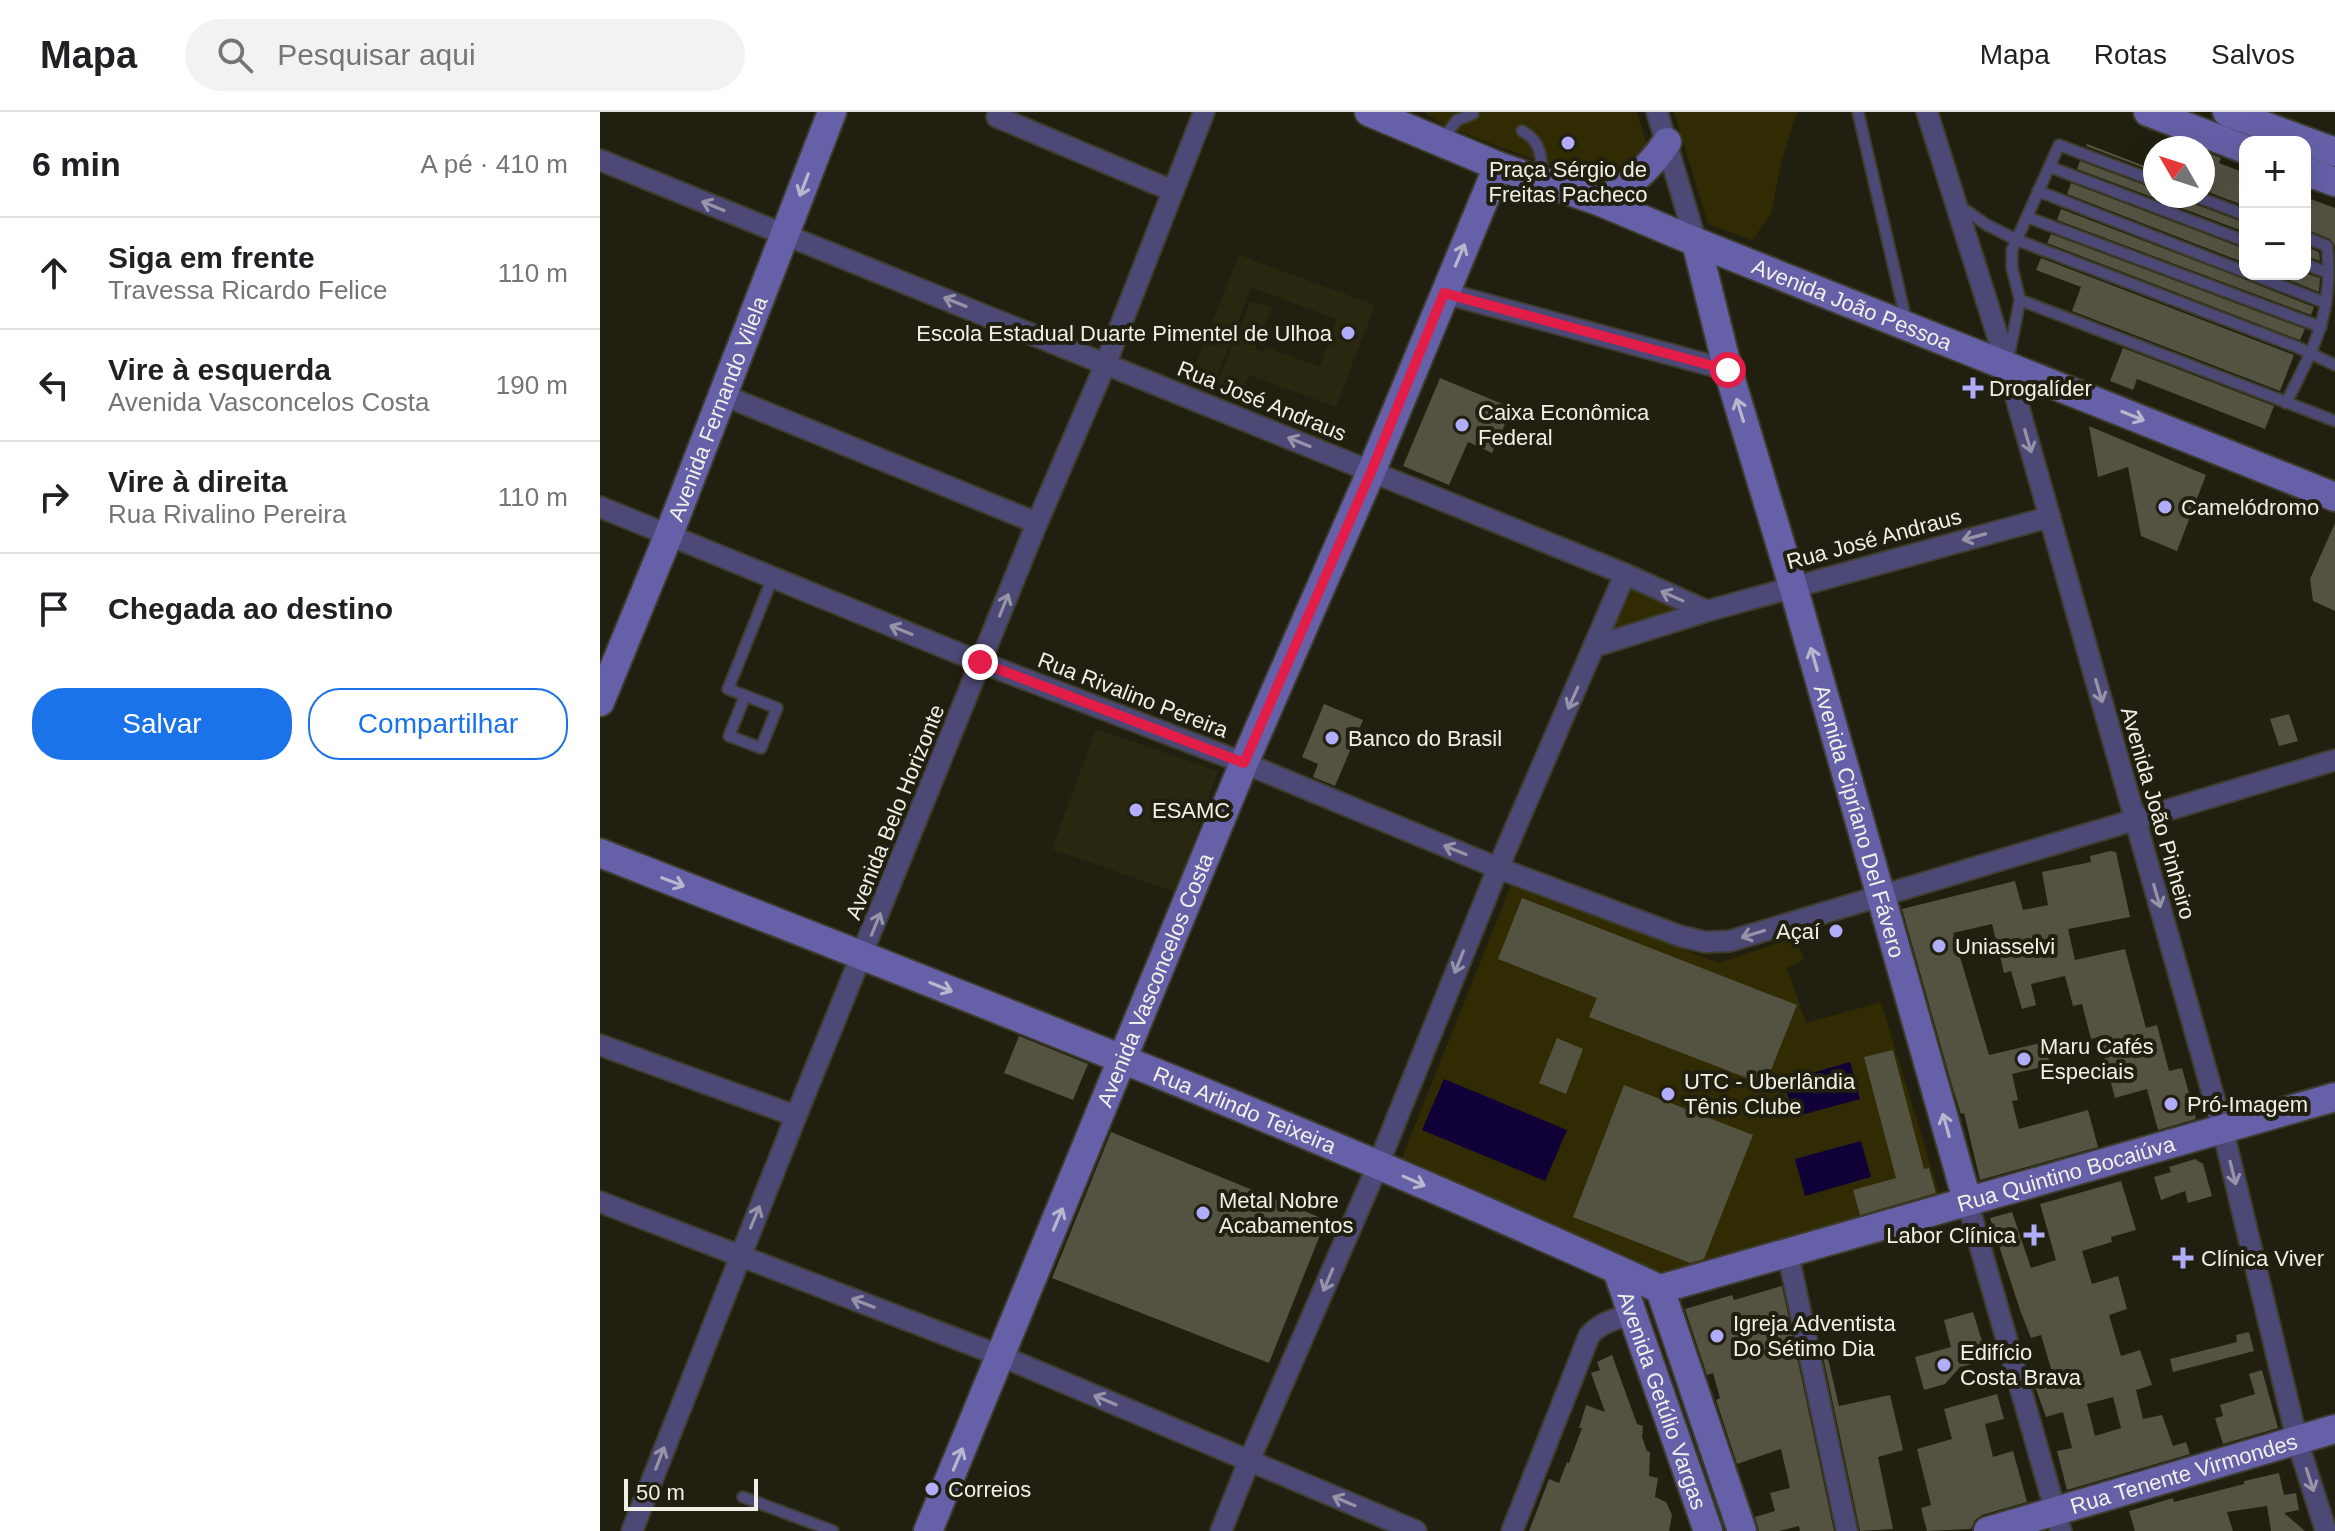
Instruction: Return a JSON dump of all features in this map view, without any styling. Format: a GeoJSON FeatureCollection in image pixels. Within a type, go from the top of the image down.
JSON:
{"type":"FeatureCollection","features":[{"type":"Feature","properties":{"kind":"street","name":"Avenida Fernando Vilela"},"geometry":{"type":"LineString","coordinates":[[600,702],[669,534],[832,112]]}},
{"type":"Feature","properties":{"kind":"street","name":"Avenida Belo Horizonte"},"geometry":{"type":"LineString","coordinates":[[632,1531],[739,1256],[1037,523],[1106,363],[1204,112]]}},
{"type":"Feature","properties":{"kind":"street","name":"Avenida João Pessoa"},"geometry":{"type":"LineString","coordinates":[[1369,112],[1498,166],[1601,202],[2335,497]]}},
{"type":"Feature","properties":{"kind":"street"},"geometry":{"type":"LineString","coordinates":[[1401,112],[1432,137]]}},
{"type":"Feature","properties":{"kind":"street","name":"Avenida Cipríano Del Fávero"},"geometry":{"type":"LineString","coordinates":[[1657,112],[2058,1521]]}},
{"type":"Feature","properties":{"kind":"street","name":"Avenida João Pinheiro"},"geometry":{"type":"LineString","coordinates":[[1927,112],[2007,366],[2223,1130],[2297,1440],[2326,1531]]}},
{"type":"Feature","properties":{"kind":"street"},"geometry":{"type":"LineString","coordinates":[[2148,112],[2239,147]]}},
{"type":"Feature","properties":{"kind":"street"},"geometry":{"type":"LineString","coordinates":[[2227,112],[2335,152]]}},
{"type":"Feature","properties":{"kind":"street"},"geometry":{"type":"LineString","coordinates":[[997,117],[1173,191]]}},
{"type":"Feature","properties":{"kind":"street"},"geometry":{"type":"LineString","coordinates":[[1601,202],[1638,178],[1655,161],[1667,142]]}},
{"type":"Feature","properties":{"kind":"street","name":"Rua José Andraus"},"geometry":{"type":"LineString","coordinates":[[600,160],[1625,574],[1707,611],[2050,517]]}},
{"type":"Feature","properties":{"kind":"street","name":"Avenida Vasconcelos Costa"},"geometry":{"type":"LineString","coordinates":[[928,1531],[1244,763],[1371,472],[1498,166]]}},
{"type":"Feature","properties":{"kind":"street"},"geometry":{"type":"LineString","coordinates":[[2311,173],[2335,182]]}},
{"type":"Feature","properties":{"kind":"street"},"geometry":{"type":"LineString","coordinates":[[1444,293],[1728,370]]}},
{"type":"Feature","properties":{"kind":"street"},"geometry":{"type":"LineString","coordinates":[[723,395],[1037,523]]}},
{"type":"Feature","properties":{"kind":"street","name":"Rua Rivalino Pereira"},"geometry":{"type":"LineString","coordinates":[[600,507],[980,662],[1244,763],[1498,868],[1680,936],[1705,942],[1730,941],[2335,760]]}},
{"type":"Feature","properties":{"kind":"street"},"geometry":{"type":"LineString","coordinates":[[1221,1531],[1378,1165],[1498,868],[1625,574]]}},
{"type":"Feature","properties":{"kind":"street"},"geometry":{"type":"LineString","coordinates":[[1596,646],[1707,611]]}},
{"type":"Feature","properties":{"kind":"street","name":"Rua Arlindo Teixeira"},"geometry":{"type":"LineString","coordinates":[[600,853],[1124,1060],[1378,1165],[1660,1289]]}},
{"type":"Feature","properties":{"kind":"street"},"geometry":{"type":"LineString","coordinates":[[600,1045],[796,1116]]}},
{"type":"Feature","properties":{"kind":"street","name":"Rua Quintino Bocaiúva"},"geometry":{"type":"LineString","coordinates":[[1660,1289],[2335,1097]]}},
{"type":"Feature","properties":{"kind":"street"},"geometry":{"type":"LineString","coordinates":[[600,1202],[1001,1356],[1416,1531]]}},
{"type":"Feature","properties":{"kind":"street"},"geometry":{"type":"LineString","coordinates":[[1788,1254],[1847,1531]]}},
{"type":"Feature","properties":{"kind":"street","name":"Avenida Getúlio Vargas"},"geometry":{"type":"LineString","coordinates":[[1617,1270],[1708,1531]]}},
{"type":"Feature","properties":{"kind":"street","name":"Avenida Getúlio Vargas"},"geometry":{"type":"LineString","coordinates":[[1660,1289],[1742,1531]]}},
{"type":"Feature","properties":{"kind":"street"},"geometry":{"type":"LineString","coordinates":[[1512,1531],[1589,1336],[1604,1323],[1633,1314]]}},
{"type":"Feature","properties":{"kind":"street","name":"Rua Tenente Virmondes"},"geometry":{"type":"LineString","coordinates":[[1988,1531],[2058,1521],[2335,1429]]}},
{"type":"Feature","properties":{"kind":"street"},"geometry":{"type":"LineString","coordinates":[[1688,1472],[1719,1464]]}},
{"type":"Feature","properties":{"kind":"lane"},"geometry":{"type":"LineString","coordinates":[[1858,112],[1908,326]]}},
{"type":"Feature","properties":{"kind":"lane"},"geometry":{"type":"LineString","coordinates":[[1432,137],[1457,120],[1473,114]]}},
{"type":"Feature","properties":{"kind":"lane"},"geometry":{"type":"LineString","coordinates":[[1522,131],[1531,137],[1541,152],[1542,183]]}},
{"type":"Feature","properties":{"kind":"lane"},"geometry":{"type":"LineString","coordinates":[[2007,366],[2020,300],[2010,258],[2059,145],[2143,176]]}},
{"type":"Feature","properties":{"kind":"lane"},"geometry":{"type":"LineString","coordinates":[[2050,167],[2239,239]]}},
{"type":"Feature","properties":{"kind":"lane"},"geometry":{"type":"LineString","coordinates":[[2038,191],[2239,270]]}},
{"type":"Feature","properties":{"kind":"lane"},"geometry":{"type":"LineString","coordinates":[[1956,203],[1987,225],[2017,240],[2335,365]]}},
{"type":"Feature","properties":{"kind":"lane"},"geometry":{"type":"LineString","coordinates":[[2215,204],[2239,213]]}},
{"type":"Feature","properties":{"kind":"lane"},"geometry":{"type":"LineString","coordinates":[[2027,217],[2321,327]]}},
{"type":"Feature","properties":{"kind":"lane"},"geometry":{"type":"LineString","coordinates":[[2286,403],[2321,327],[2329,291],[2327,246],[2311,239]]}},
{"type":"Feature","properties":{"kind":"lane"},"geometry":{"type":"LineString","coordinates":[[2311,266],[2328,273]]}},
{"type":"Feature","properties":{"kind":"lane"},"geometry":{"type":"LineString","coordinates":[[2267,280],[2326,303]]}},
{"type":"Feature","properties":{"kind":"lane"},"geometry":{"type":"LineString","coordinates":[[2020,300],[2335,421]]}},
{"type":"Feature","properties":{"kind":"lane"},"geometry":{"type":"LineString","coordinates":[[745,696],[729,736],[761,748],[777,708],[728,689],[773,577]]}},
{"type":"Feature","properties":{"kind":"lane"},"geometry":{"type":"LineString","coordinates":[[743,1497],[833,1531]]}},
{"type":"Feature","properties":{"kind":"shaded area","name":"Praça Sérgio de Freitas Pacheco"},"geometry":{"type":"Polygon","coordinates":[[[1424,112],[1637,112],[1651,160],[1605,186],[1444,126],[1424,112]]]}},
{"type":"Feature","properties":{"kind":"shaded area"},"geometry":{"type":"Polygon","coordinates":[[[1674,112],[1797,112],[1782,159],[1771,214],[1752,240],[1708,224],[1674,112]]]}},
{"type":"Feature","properties":{"kind":"shaded area","name":"Escola Estadual Duarte Pimentel de Ulhoa"},"geometry":{"type":"Polygon","coordinates":[[[1239,255],[1375,305],[1336,407],[1249,375],[1239,399],[1214,390],[1251,301],[1271,308],[1255,349],[1264,352],[1266,347],[1320,367],[1336,319],[1251,287],[1212,390],[1189,381],[1239,255]]]}},
{"type":"Feature","properties":{"kind":"shaded area"},"geometry":{"type":"Polygon","coordinates":[[[1631,578],[1691,614],[1605,638],[1631,578]]]}},
{"type":"Feature","properties":{"kind":"shaded area","name":"ESAMC"},"geometry":{"type":"Polygon","coordinates":[[[1096,729],[1218,771],[1177,893],[1052,849],[1096,729]]]}},
{"type":"Feature","properties":{"kind":"shaded area","name":"UTC - Uberlândia Tênis Clube"},"geometry":{"type":"Polygon","coordinates":[[[1512,883],[1719,963],[1796,937],[1804,959],[1787,968],[1806,1023],[1881,1002],[1940,1196],[1668,1280],[1399,1165],[1512,883]]]}},
{"type":"Feature","properties":{"kind":"shaded area"},"geometry":{"type":"Polygon","coordinates":[[[1850,1062],[1860,1099],[1794,1117],[1784,1081],[1850,1062]]]}},
{"type":"Feature","properties":{"kind":"shaded area"},"geometry":{"type":"Polygon","coordinates":[[[1444,1079],[1567,1130],[1545,1181],[1422,1130],[1444,1079]]]}},
{"type":"Feature","properties":{"kind":"shaded area"},"geometry":{"type":"Polygon","coordinates":[[[1861,1141],[1871,1177],[1805,1196],[1795,1159],[1861,1141]]]}},
{"type":"Feature","properties":{"kind":"building"},"geometry":{"type":"Polygon","coordinates":[[[2087,144],[2143,167],[2086,146],[2087,144]]]}},
{"type":"Feature","properties":{"kind":"building"},"geometry":{"type":"Polygon","coordinates":[[[2215,156],[2221,158],[2219,163],[2239,171],[2239,204],[2215,195],[2215,156]]]}},
{"type":"Feature","properties":{"kind":"building"},"geometry":{"type":"Polygon","coordinates":[[[2080,161],[2143,185],[2143,194],[2077,169],[2080,161]]]}},
{"type":"Feature","properties":{"kind":"building"},"geometry":{"type":"Polygon","coordinates":[[[2071,183],[2239,247],[2239,261],[2067,194],[2071,183]]]}},
{"type":"Feature","properties":{"kind":"building"},"geometry":{"type":"Polygon","coordinates":[[[2311,199],[2335,208],[2335,246],[2330,239],[2311,231],[2311,199]]]}},
{"type":"Feature","properties":{"kind":"building"},"geometry":{"type":"Polygon","coordinates":[[[2181,208],[2205,208],[2239,221],[2239,230],[2181,208]]]}},
{"type":"Feature","properties":{"kind":"building"},"geometry":{"type":"Polygon","coordinates":[[[2061,209],[2314,307],[2311,315],[2057,220],[2061,209]]]}},
{"type":"Feature","properties":{"kind":"building"},"geometry":{"type":"Polygon","coordinates":[[[2051,234],[2305,329],[2300,340],[2047,243],[2051,234]]]}},
{"type":"Feature","properties":{"kind":"building"},"geometry":{"type":"Polygon","coordinates":[[[2311,249],[2319,252],[2320,261],[2311,258],[2311,249]]]}},
{"type":"Feature","properties":{"kind":"building"},"geometry":{"type":"Polygon","coordinates":[[[2041,258],[2294,355],[2280,391],[2072,311],[2081,287],[2036,270],[2041,258]]]}},
{"type":"Feature","properties":{"kind":"building"},"geometry":{"type":"Polygon","coordinates":[[[2311,275],[2320,278],[2319,292],[2288,280],[2311,280],[2311,275]]]}},
{"type":"Feature","properties":{"kind":"building"},"geometry":{"type":"Polygon","coordinates":[[[2123,348],[2274,406],[2265,429],[2137,379],[2133,390],[2110,381],[2123,348]]]}},
{"type":"Feature","properties":{"kind":"building","name":"Caixa Econômica Federal"},"geometry":{"type":"Polygon","coordinates":[[[1440,378],[1512,408],[1492,453],[1468,442],[1449,485],[1403,466],[1440,378]]]}},
{"type":"Feature","properties":{"kind":"building","name":"Camelódromo"},"geometry":{"type":"Polygon","coordinates":[[[2089,426],[2206,475],[2177,551],[2141,536],[2128,467],[2098,477],[2089,426]]]}},
{"type":"Feature","properties":{"kind":"building"},"geometry":{"type":"Polygon","coordinates":[[[2335,523],[2335,611],[2313,601],[2310,579],[2335,523]]]}},
{"type":"Feature","properties":{"kind":"building","name":"Banco do Brasil"},"geometry":{"type":"Polygon","coordinates":[[[1324,704],[1363,720],[1335,786],[1313,777],[1318,764],[1302,757],[1324,704]]]}},
{"type":"Feature","properties":{"kind":"building"},"geometry":{"type":"Polygon","coordinates":[[[2289,714],[2298,741],[2279,746],[2270,719],[2289,714]]]}},
{"type":"Feature","properties":{"kind":"building"},"geometry":{"type":"Polygon","coordinates":[[[2116,852],[2130,917],[2068,929],[2075,960],[2125,949],[2146,1028],[2157,1025],[2169,1071],[2182,1068],[2196,1119],[2158,1130],[2147,1089],[2115,1098],[2099,1037],[2091,1039],[2082,1004],[2073,1006],[2065,976],[2031,984],[2036,1005],[2022,1009],[2011,971],[2004,973],[1992,924],[1953,933],[1989,1055],[2045,1042],[2050,1065],[2012,1074],[2018,1100],[2012,1101],[2019,1129],[2088,1110],[2098,1147],[1980,1180],[1964,1113],[1961,1114],[1953,1089],[1902,909],[2015,881],[2023,910],[2048,905],[2042,872],[2091,862],[2090,856],[2116,852]]]}},
{"type":"Feature","properties":{"kind":"building"},"geometry":{"type":"Polygon","coordinates":[[[1522,898],[1797,1005],[1765,1085],[1589,1017],[1597,998],[1498,959],[1522,898]]]}},
{"type":"Feature","properties":{"kind":"building"},"geometry":{"type":"Polygon","coordinates":[[[1019,1036],[1088,1064],[1073,1100],[1004,1073],[1019,1036]]]}},
{"type":"Feature","properties":{"kind":"building"},"geometry":{"type":"Polygon","coordinates":[[[1557,1038],[1583,1049],[1566,1094],[1539,1083],[1557,1038]]]}},
{"type":"Feature","properties":{"kind":"building"},"geometry":{"type":"Polygon","coordinates":[[[1893,1050],[1924,1169],[1929,1168],[1936,1193],[1860,1215],[1853,1190],[1896,1178],[1864,1057],[1893,1050]]]}},
{"type":"Feature","properties":{"kind":"building"},"geometry":{"type":"Polygon","coordinates":[[[1624,1085],[1753,1135],[1704,1259],[1690,1263],[1573,1217],[1624,1085]]]}},
{"type":"Feature","properties":{"kind":"building"},"geometry":{"type":"Polygon","coordinates":[[[1111,1132],[1326,1220],[1269,1363],[1052,1278],[1111,1132]]]}},
{"type":"Feature","properties":{"kind":"building"},"geometry":{"type":"Polygon","coordinates":[[[2195,1159],[2203,1164],[2212,1196],[2188,1203],[2185,1191],[2161,1200],[2154,1177],[2171,1172],[2169,1167],[2195,1159]]]}},
{"type":"Feature","properties":{"kind":"building"},"geometry":{"type":"Polygon","coordinates":[[[2121,1181],[2136,1230],[2111,1237],[2112,1242],[2082,1251],[2092,1284],[2118,1276],[2127,1309],[2109,1315],[2121,1356],[2140,1350],[2152,1385],[2136,1390],[2143,1419],[2162,1415],[2173,1446],[2186,1442],[2190,1454],[2067,1490],[2057,1451],[2072,1448],[2063,1412],[2046,1417],[2033,1381],[2053,1375],[2041,1335],[2031,1338],[1990,1218],[2012,1212],[2031,1268],[2056,1260],[2040,1204],[2121,1181]],[[2113,1397],[2087,1404],[2095,1436],[2121,1428],[2113,1397]]]}},
{"type":"Feature","properties":{"kind":"building"},"geometry":{"type":"Polygon","coordinates":[[[1782,1286],[1834,1531],[1800,1531],[1799,1526],[1779,1531],[1759,1531],[1755,1517],[1775,1511],[1770,1493],[1790,1488],[1781,1449],[1737,1464],[1716,1400],[1720,1398],[1713,1373],[1707,1375],[1685,1309],[1732,1295],[1734,1300],[1782,1286]]]}},
{"type":"Feature","properties":{"kind":"building","name":"Edifício Costa Brava"},"geometry":{"type":"Polygon","coordinates":[[[1973,1312],[1986,1354],[1980,1362],[1960,1367],[1945,1384],[1924,1390],[1915,1357],[1951,1347],[1944,1320],[1973,1312]]]}},
{"type":"Feature","properties":{"kind":"building"},"geometry":{"type":"Polygon","coordinates":[[[2249,1332],[2254,1351],[2173,1372],[2170,1359],[2237,1342],[2236,1335],[2249,1332]]]}},
{"type":"Feature","properties":{"kind":"building"},"geometry":{"type":"Polygon","coordinates":[[[1825,1346],[1839,1406],[1890,1395],[1903,1450],[1878,1457],[1893,1529],[1860,1531],[1821,1347],[1825,1346]]]}},
{"type":"Feature","properties":{"kind":"building"},"geometry":{"type":"Polygon","coordinates":[[[1612,1355],[1637,1424],[1643,1426],[1642,1437],[1650,1452],[1649,1476],[1658,1478],[1655,1497],[1666,1502],[1672,1515],[1669,1531],[1529,1531],[1549,1479],[1559,1483],[1569,1463],[1582,1428],[1579,1428],[1586,1405],[1605,1412],[1591,1373],[1600,1370],[1597,1362],[1612,1355]]]}},
{"type":"Feature","properties":{"kind":"building"},"geometry":{"type":"Polygon","coordinates":[[[2262,1370],[2278,1428],[2223,1444],[2215,1418],[2223,1416],[2220,1405],[2255,1394],[2249,1374],[2262,1370]]]}},
{"type":"Feature","properties":{"kind":"building"},"geometry":{"type":"Polygon","coordinates":[[[1997,1394],[2004,1419],[1985,1424],[1993,1457],[2013,1451],[2027,1502],[1982,1515],[1975,1520],[1971,1529],[1927,1531],[1921,1508],[1931,1505],[1917,1449],[1952,1439],[1944,1409],[1997,1394]]]}},
{"type":"Feature","properties":{"kind":"building"},"geometry":{"type":"Polygon","coordinates":[[[2279,1473],[2284,1495],[2296,1493],[2299,1510],[2284,1513],[2305,1531],[2271,1531],[2267,1506],[2227,1512],[2233,1531],[2135,1531],[2129,1511],[2279,1473]]]}},
{"type":"Feature","properties":{"kind":"place","name":"Praça Sérgio de Freitas Pacheco"},"geometry":{"type":"Point","coordinates":[1568,143]}},
{"type":"Feature","properties":{"kind":"place","name":"Escola Estadual Duarte Pimentel de Ulhoa"},"geometry":{"type":"Point","coordinates":[1348,333]}},
{"type":"Feature","properties":{"kind":"place","name":"Drogalíder"},"geometry":{"type":"Point","coordinates":[1973,388]}},
{"type":"Feature","properties":{"kind":"place","name":"Caixa Econômica Federal"},"geometry":{"type":"Point","coordinates":[1462,425]}},
{"type":"Feature","properties":{"kind":"place","name":"Camelódromo"},"geometry":{"type":"Point","coordinates":[2165,507]}},
{"type":"Feature","properties":{"kind":"place","name":"Banco do Brasil"},"geometry":{"type":"Point","coordinates":[1332,738]}},
{"type":"Feature","properties":{"kind":"place","name":"ESAMC"},"geometry":{"type":"Point","coordinates":[1136,810]}},
{"type":"Feature","properties":{"kind":"place","name":"Açaí"},"geometry":{"type":"Point","coordinates":[1836,931]}},
{"type":"Feature","properties":{"kind":"place","name":"Uniasselvi"},"geometry":{"type":"Point","coordinates":[1939,946]}},
{"type":"Feature","properties":{"kind":"place","name":"Maru Cafés Especiais"},"geometry":{"type":"Point","coordinates":[2024,1059]}},
{"type":"Feature","properties":{"kind":"place","name":"UTC - Uberlândia Tênis Clube"},"geometry":{"type":"Point","coordinates":[1668,1094]}},
{"type":"Feature","properties":{"kind":"place","name":"Pró-Imagem"},"geometry":{"type":"Point","coordinates":[2171,1104]}},
{"type":"Feature","properties":{"kind":"place","name":"Metal Nobre Acabamentos"},"geometry":{"type":"Point","coordinates":[1203,1213]}},
{"type":"Feature","properties":{"kind":"place","name":"Labor Clínica"},"geometry":{"type":"Point","coordinates":[2034,1235]}},
{"type":"Feature","properties":{"kind":"place","name":"Clínica Viver"},"geometry":{"type":"Point","coordinates":[2183,1258]}},
{"type":"Feature","properties":{"kind":"place","name":"Igreja Adventista Do Sétimo Dia"},"geometry":{"type":"Point","coordinates":[1717,1336]}},
{"type":"Feature","properties":{"kind":"place","name":"Edifício Costa Brava"},"geometry":{"type":"Point","coordinates":[1944,1365]}},
{"type":"Feature","properties":{"kind":"place","name":"Correios"},"geometry":{"type":"Point","coordinates":[932,1489]}},
{"type":"Feature","properties":{"kind":"route"},"geometry":{"type":"LineString","coordinates":[[980,662],[1244,763],[1371,472],[1444,293],[1728,370]]}}]}
